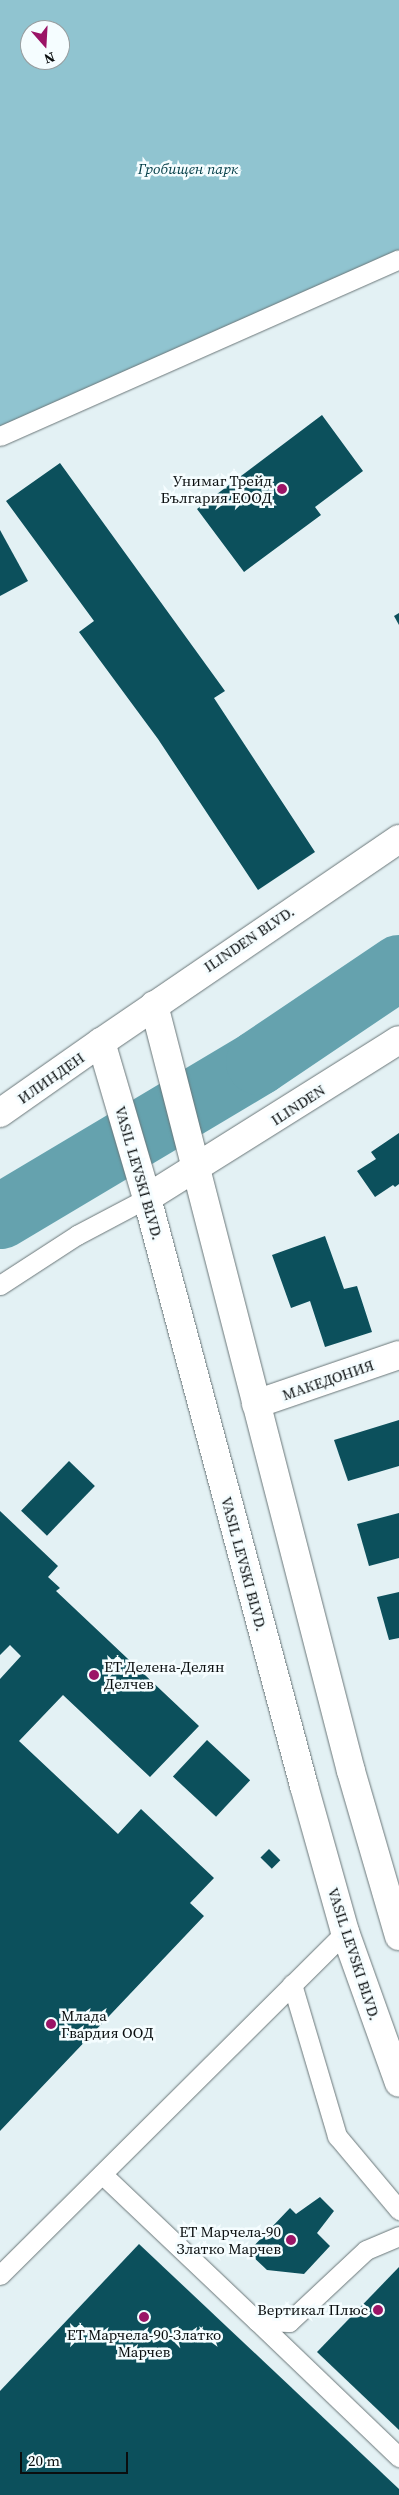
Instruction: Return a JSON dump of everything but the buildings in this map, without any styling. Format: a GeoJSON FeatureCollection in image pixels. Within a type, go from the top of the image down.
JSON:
{"type":"FeatureCollection","features":[{"type":"Feature","properties":{"kind":"main road","name":"ILINDEN BLVD."},"geometry":{"type":"LineString","coordinates":[[101,1042],[399,839]]}},
{"type":"Feature","properties":{"kind":"main road"},"geometry":{"type":"LineString","coordinates":[[154,1005],[350,1771],[397,1923]]}},
{"type":"Feature","properties":{"kind":"main road","name":"ILINDEN"},"geometry":{"type":"LineString","coordinates":[[197,1169],[399,1040]]}},
{"type":"Feature","properties":{"kind":"main road","name":"VASIL LEVSKI BLVD."},"geometry":{"type":"LineString","coordinates":[[101,1042],[148,1198],[345,1932],[399,2083]]}},
{"type":"Feature","properties":{"kind":"main road","name":"ИЛИНДЕН"},"geometry":{"type":"LineString","coordinates":[[0,1113],[101,1042]]}},
{"type":"Feature","properties":{"kind":"main road"},"geometry":{"type":"LineString","coordinates":[[148,1198],[197,1169]]}},
{"type":"Feature","properties":{"kind":"main road","name":"МАКЕДОНИЯ"},"geometry":{"type":"LineString","coordinates":[[256,1404],[399,1355]]}},
{"type":"Feature","properties":{"kind":"lane"},"geometry":{"type":"LineString","coordinates":[[0,436],[399,259]]}},
{"type":"Feature","properties":{"kind":"lane"},"geometry":{"type":"LineString","coordinates":[[0,1285],[77,1236],[148,1198]]}},
{"type":"Feature","properties":{"kind":"lane"},"geometry":{"type":"LineString","coordinates":[[0,2275],[345,1932]]}},
{"type":"Feature","properties":{"kind":"lane"},"geometry":{"type":"LineString","coordinates":[[292,1984],[337,2136],[399,2210]]}},
{"type":"Feature","properties":{"kind":"lane"},"geometry":{"type":"LineString","coordinates":[[102,2174],[399,2457]]}},
{"type":"Feature","properties":{"kind":"lane"},"geometry":{"type":"LineString","coordinates":[[257,2321],[288,2322],[366,2250],[399,2236]]}},
{"type":"Feature","properties":{"kind":"green space","name":"Гробищен парк"},"geometry":{"type":"Polygon","coordinates":[[[0,0],[399,0],[399,259],[0,439],[0,0]]]}},
{"type":"Feature","properties":{"kind":"waterway"},"geometry":{"type":"LineString","coordinates":[[0,1216],[258,1062],[399,967]]}},
{"type":"Feature","properties":{"kind":"place","name":"Унимаг Трейд България ЕООД"},"geometry":{"type":"Point","coordinates":[282,489]}},
{"type":"Feature","properties":{"kind":"place","name":"ЕТ Делена-Делян Делчев"},"geometry":{"type":"Point","coordinates":[94,1675]}},
{"type":"Feature","properties":{"kind":"place","name":"Млада Гвардия ООД"},"geometry":{"type":"Point","coordinates":[51,2024]}},
{"type":"Feature","properties":{"kind":"place","name":"ЕТ Марчела-90 Златко Марчев"},"geometry":{"type":"Point","coordinates":[291,2240]}},
{"type":"Feature","properties":{"kind":"place","name":"Вертикал Плюс"},"geometry":{"type":"Point","coordinates":[378,2310]}},
{"type":"Feature","properties":{"kind":"place","name":"ЕТ Марчела-90-Златко Марчев"},"geometry":{"type":"Point","coordinates":[144,2317]}}]}
